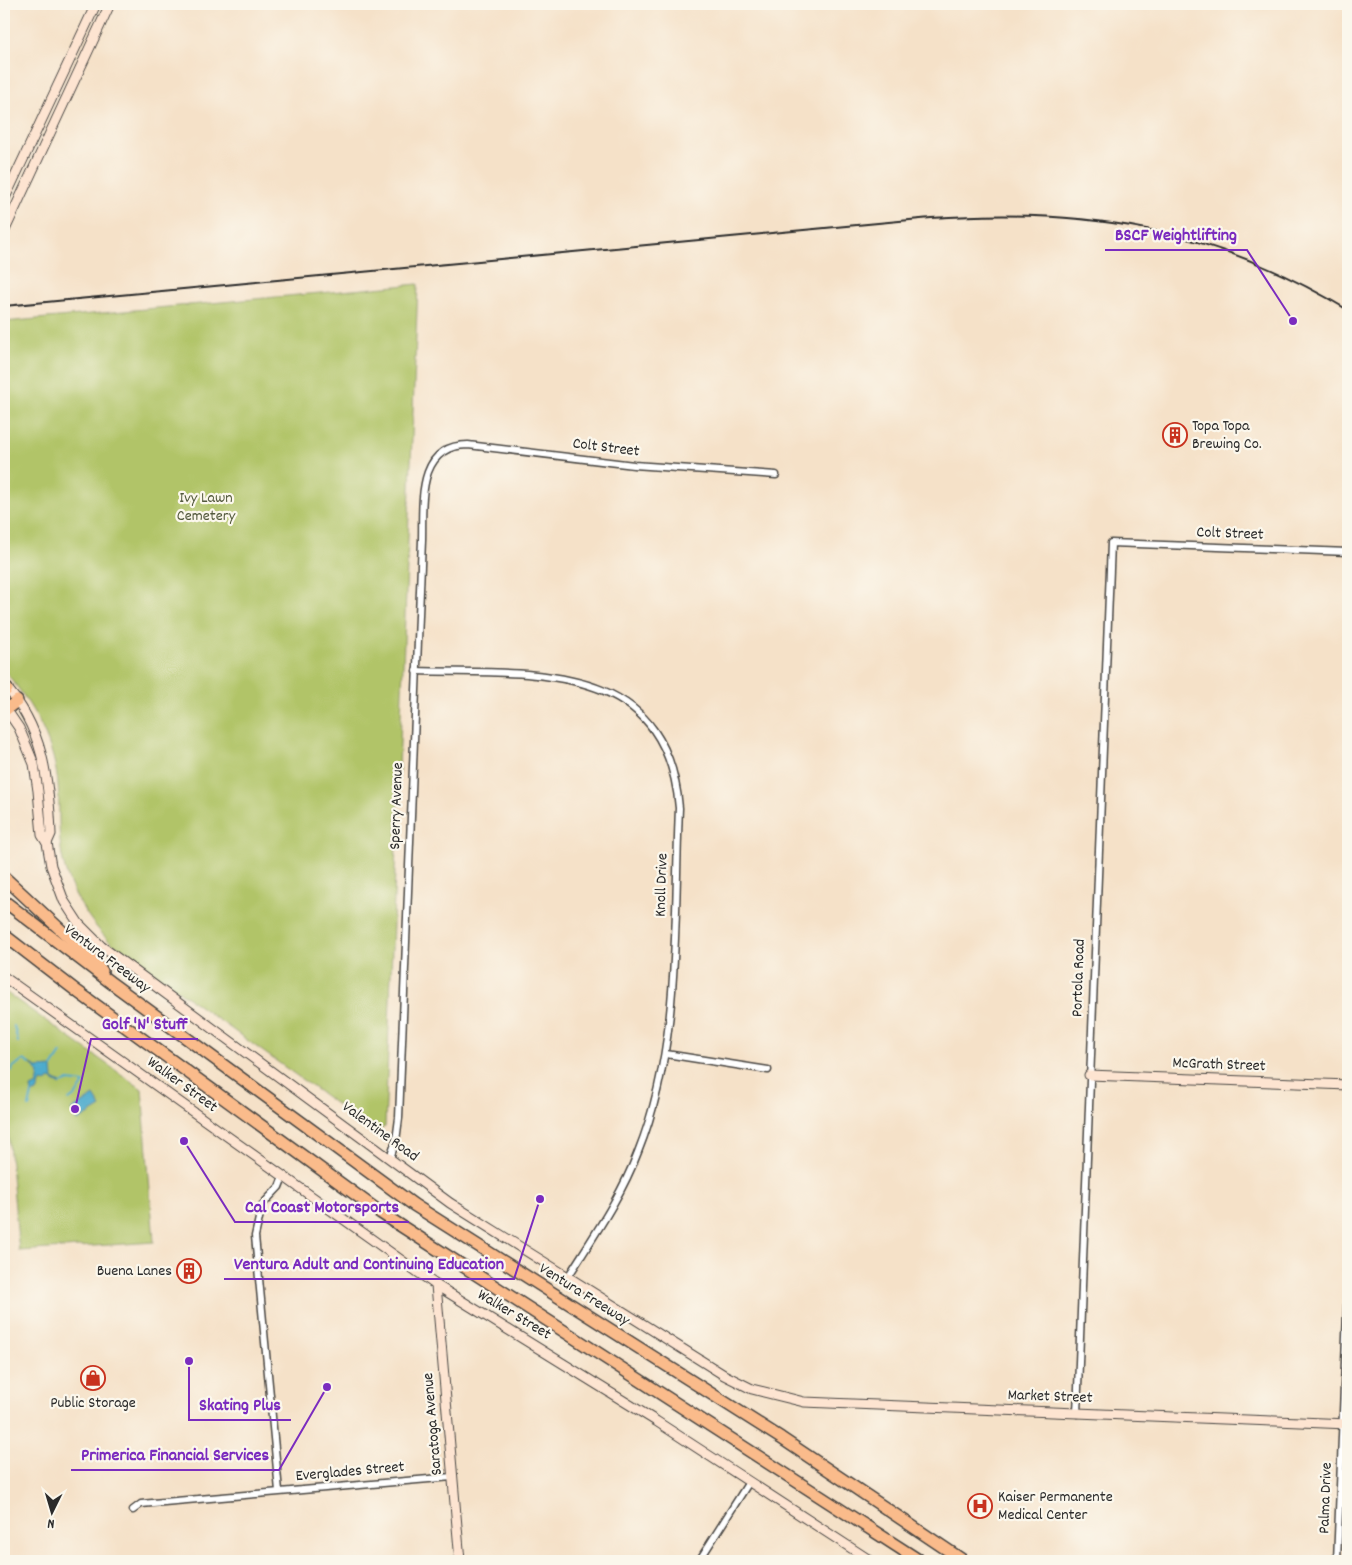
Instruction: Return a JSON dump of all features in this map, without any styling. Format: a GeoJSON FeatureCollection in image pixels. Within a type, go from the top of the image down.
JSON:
{"type":"FeatureCollection","features":[{"type":"Feature","properties":{"kind":"highway"},"geometry":{"type":"LineString","coordinates":[[5,709],[17,701]]}},
{"type":"Feature","properties":{"kind":"highway"},"geometry":{"type":"LineString","coordinates":[[4,877],[93,960],[110,982]]}},
{"type":"Feature","properties":{"kind":"highway","name":"Ventura Freeway"},"geometry":{"type":"LineString","coordinates":[[4,900],[110,982],[414,1205],[782,1438],[964,1561]]}},
{"type":"Feature","properties":{"kind":"highway"},"geometry":{"type":"LineString","coordinates":[[4,935],[78,992],[381,1213],[920,1561]]}},
{"type":"Feature","properties":{"kind":"highway"},"geometry":{"type":"LineString","coordinates":[[4,941],[78,992]]}},
{"type":"Feature","properties":{"kind":"street"},"geometry":{"type":"LineString","coordinates":[[4,200],[96,4]]}},
{"type":"Feature","properties":{"kind":"street"},"geometry":{"type":"LineString","coordinates":[[4,232],[110,4]]}},
{"type":"Feature","properties":{"kind":"street","name":"Colt Street"},"geometry":{"type":"LineString","coordinates":[[436,458],[447,450],[468,445],[634,466],[776,475]]}},
{"type":"Feature","properties":{"kind":"street","name":"Sperry Avenue"},"geometry":{"type":"LineString","coordinates":[[390,1158],[396,1141],[399,1118],[424,484],[429,469],[436,458]]}},
{"type":"Feature","properties":{"kind":"street","name":"Colt Street"},"geometry":{"type":"LineString","coordinates":[[1111,543],[1348,552]]}},
{"type":"Feature","properties":{"kind":"street","name":"Portola Road"},"geometry":{"type":"LineString","coordinates":[[1077,1414],[1111,543]]}},
{"type":"Feature","properties":{"kind":"street","name":"Knoll Drive"},"geometry":{"type":"LineString","coordinates":[[416,671],[551,676],[589,684],[629,705],[659,740],[673,771],[679,808],[671,1005],[666,1054],[653,1112],[635,1160],[615,1202],[568,1277]]}},
{"type":"Feature","properties":{"kind":"street","name":"Valentine Road"},"geometry":{"type":"LineString","coordinates":[[5,688],[17,701],[32,726],[44,762],[51,834],[48,843],[51,866],[64,901],[87,933],[101,946],[450,1203],[710,1367],[752,1388]]}},
{"type":"Feature","properties":{"kind":"street","name":"Valentine Road"},"geometry":{"type":"LineString","coordinates":[[5,709],[19,728],[34,764],[38,782],[42,835],[48,843]]}},
{"type":"Feature","properties":{"kind":"street","name":"Walker Street"},"geometry":{"type":"LineString","coordinates":[[4,977],[436,1285],[534,1344],[870,1561]]}},
{"type":"Feature","properties":{"kind":"street"},"geometry":{"type":"LineString","coordinates":[[666,1054],[768,1070]]}},
{"type":"Feature","properties":{"kind":"street","name":"McGrath Street"},"geometry":{"type":"LineString","coordinates":[[1089,1075],[1348,1084]]}},
{"type":"Feature","properties":{"kind":"street"},"geometry":{"type":"LineString","coordinates":[[279,1491],[255,1236],[262,1205],[279,1187],[283,1177]]}},
{"type":"Feature","properties":{"kind":"street","name":"Saratoga Avenue"},"geometry":{"type":"LineString","coordinates":[[436,1285],[460,1561]]}},
{"type":"Feature","properties":{"kind":"street","name":"Palma Drive"},"geometry":{"type":"LineString","coordinates":[[1337,1561],[1346,1424],[1348,1286]]}},
{"type":"Feature","properties":{"kind":"street","name":"Market Street"},"geometry":{"type":"LineString","coordinates":[[752,1388],[804,1402],[1346,1424]]}},
{"type":"Feature","properties":{"kind":"street","name":"Everglades Street"},"geometry":{"type":"LineString","coordinates":[[133,1510],[141,1504],[452,1477]]}},
{"type":"Feature","properties":{"kind":"street"},"geometry":{"type":"LineString","coordinates":[[700,1561],[749,1482]]}},
{"type":"Feature","properties":{"kind":"green space","name":"Ivy Lawn Cemetery"},"geometry":{"type":"Polygon","coordinates":[[[418,284],[385,1127],[374,1131],[110,942],[85,911],[72,887],[63,862],[61,849],[59,800],[53,756],[43,729],[29,704],[4,670],[4,322],[418,284]]]}},
{"type":"Feature","properties":{"kind":"green space"},"geometry":{"type":"Polygon","coordinates":[[[4,991],[142,1089],[154,1242],[19,1251],[4,1089],[4,991]]]}},
{"type":"Feature","properties":{"kind":"water"},"geometry":{"type":"Polygon","coordinates":[[[30,1063],[37,1068],[52,1067],[53,1079],[61,1083],[61,1085],[50,1079],[45,1083],[41,1082],[37,1092],[32,1094],[31,1088],[37,1085],[39,1073],[30,1063]]]}},
{"type":"Feature","properties":{"kind":"water"},"geometry":{"type":"Polygon","coordinates":[[[94,1096],[101,1107],[78,1121],[71,1110],[94,1096]]]}},
{"type":"Feature","properties":{"kind":"waterway"},"geometry":{"type":"LineString","coordinates":[[14,1026],[18,1042]]}},
{"type":"Feature","properties":{"kind":"waterway"},"geometry":{"type":"LineString","coordinates":[[52,1067],[61,1053]]}},
{"type":"Feature","properties":{"kind":"waterway"},"geometry":{"type":"LineString","coordinates":[[12,1071],[13,1067],[24,1060],[30,1064]]}},
{"type":"Feature","properties":{"kind":"waterway"},"geometry":{"type":"LineString","coordinates":[[61,1084],[69,1081],[84,1083],[76,1095],[69,1100]]}},
{"type":"Feature","properties":{"kind":"waterway"},"geometry":{"type":"LineString","coordinates":[[29,1107],[32,1093]]}},
{"type":"Feature","properties":{"kind":"railway"},"geometry":{"type":"LineString","coordinates":[[4,306],[931,218],[988,215],[1043,216],[1096,221],[1147,229],[1198,242],[1248,259],[1297,282],[1348,310]]}},
{"type":"Feature","properties":{"kind":"place","name":"BSCF Weightlifting"},"geometry":{"type":"Point","coordinates":[1293,321]}},
{"type":"Feature","properties":{"kind":"place","name":"Topa Topa Brewing Co."},"geometry":{"type":"Point","coordinates":[1175,435]}},
{"type":"Feature","properties":{"kind":"place","name":"Golf 'N' Stuff"},"geometry":{"type":"Point","coordinates":[75,1109]}},
{"type":"Feature","properties":{"kind":"place","name":"Cal Coast Motorsports"},"geometry":{"type":"Point","coordinates":[184,1141]}},
{"type":"Feature","properties":{"kind":"place","name":"Ventura Adult and Continuing Education"},"geometry":{"type":"Point","coordinates":[540,1199]}},
{"type":"Feature","properties":{"kind":"place","name":"Buena Lanes"},"geometry":{"type":"Point","coordinates":[189,1271]}},
{"type":"Feature","properties":{"kind":"place","name":"Skating Plus"},"geometry":{"type":"Point","coordinates":[189,1361]}},
{"type":"Feature","properties":{"kind":"place","name":"Public Storage"},"geometry":{"type":"Point","coordinates":[93,1378]}},
{"type":"Feature","properties":{"kind":"place","name":"Primerica Financial Services"},"geometry":{"type":"Point","coordinates":[327,1387]}},
{"type":"Feature","properties":{"kind":"place","name":"Kaiser Permanente Medical Center"},"geometry":{"type":"Point","coordinates":[980,1506]}}]}
